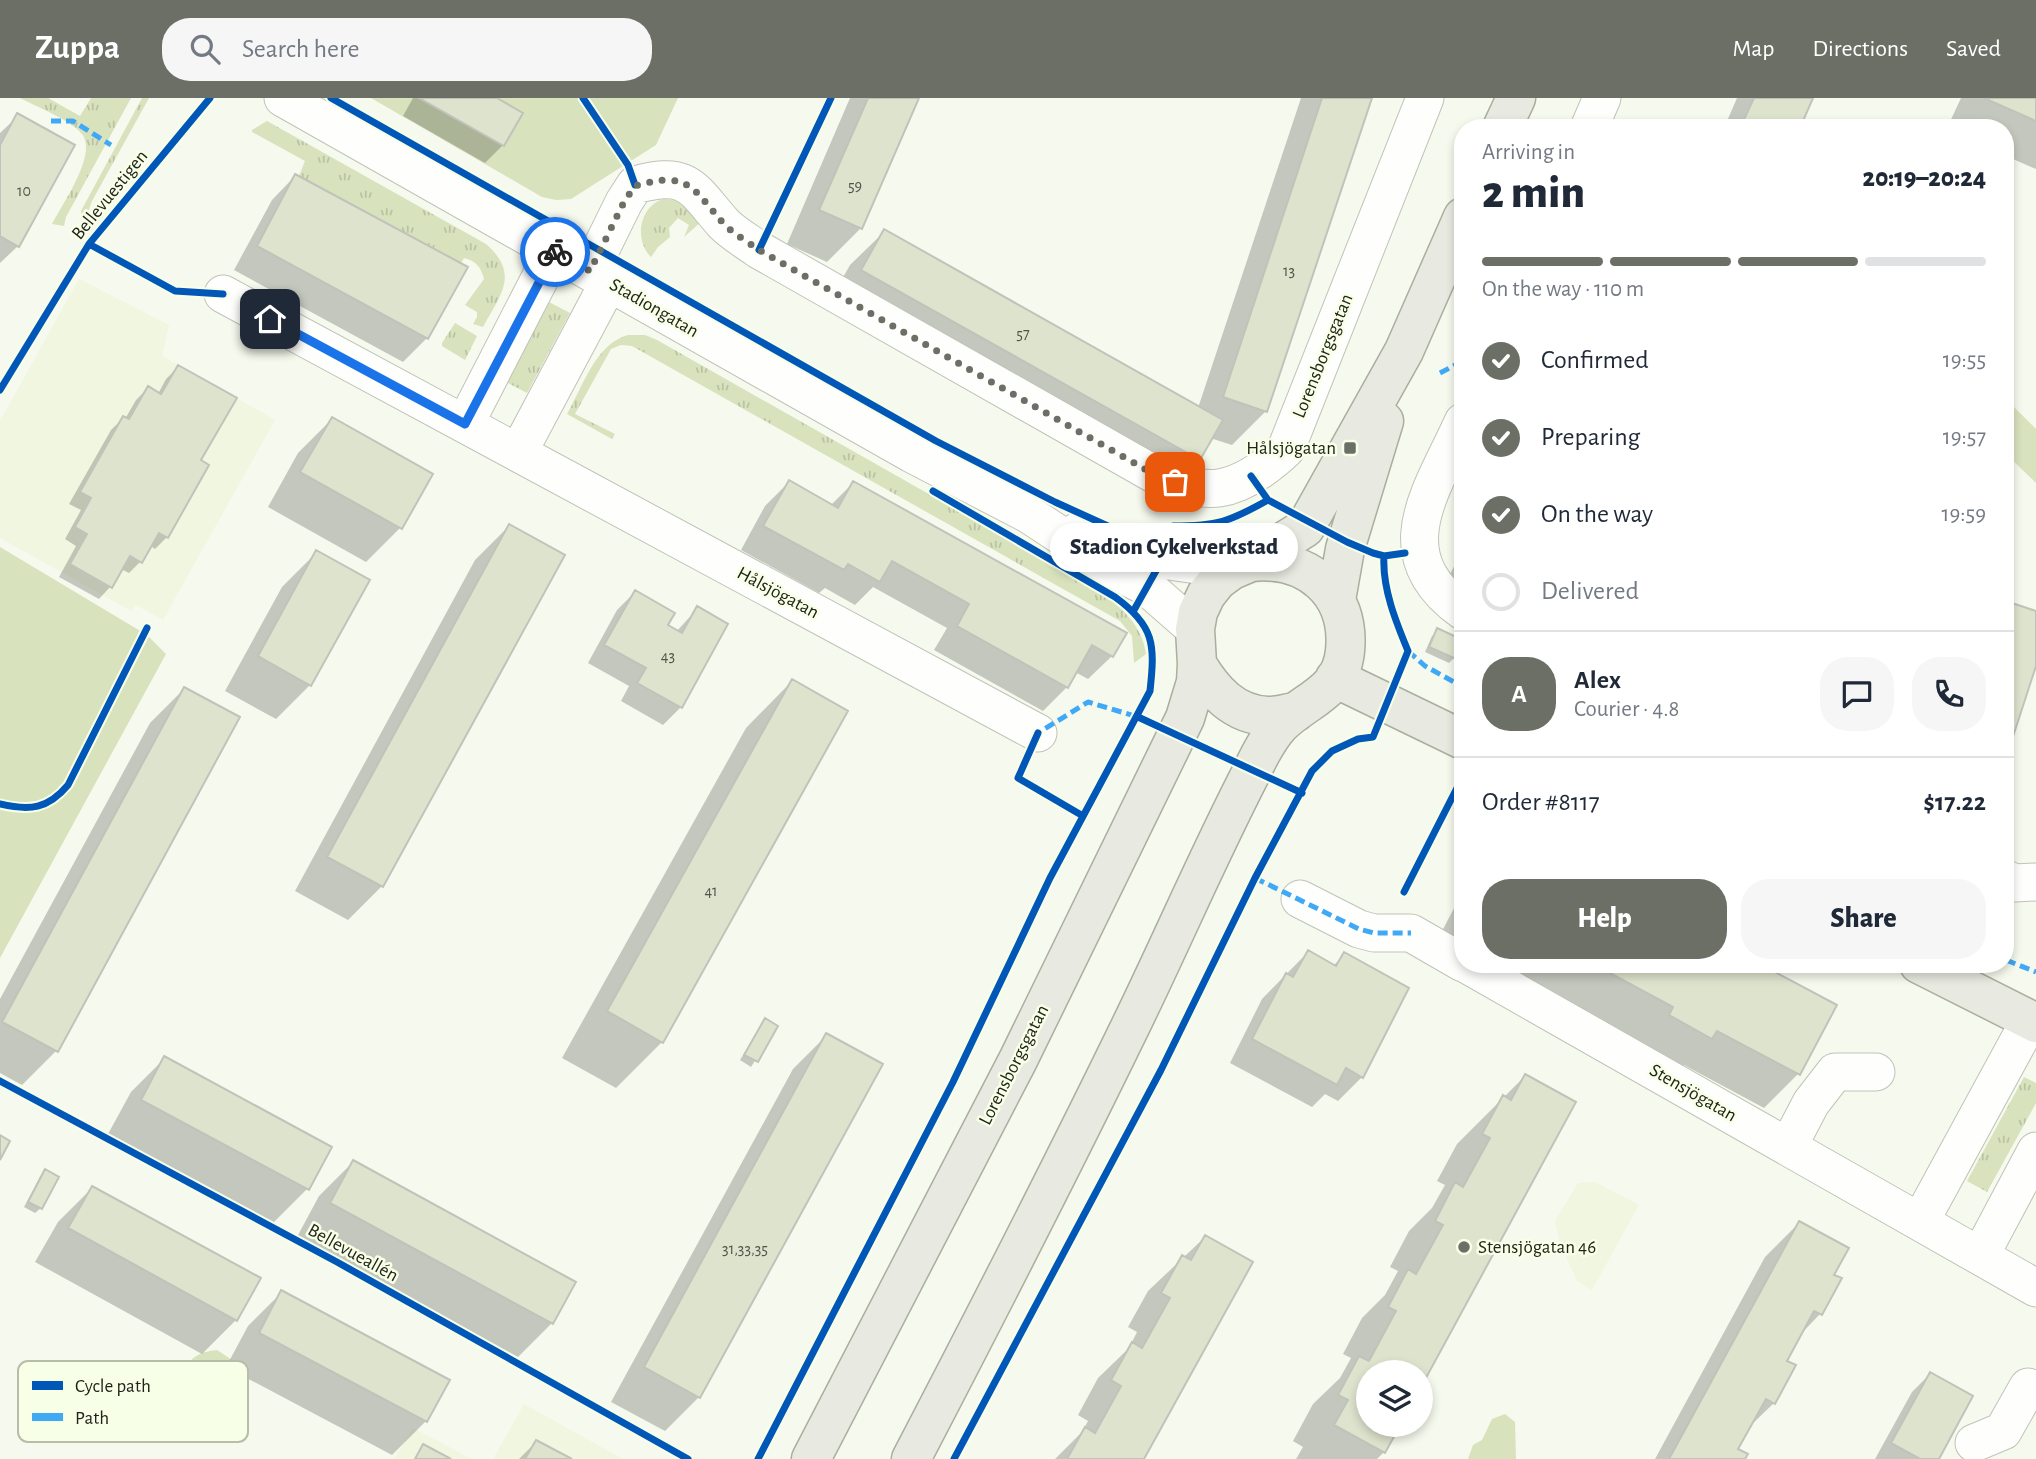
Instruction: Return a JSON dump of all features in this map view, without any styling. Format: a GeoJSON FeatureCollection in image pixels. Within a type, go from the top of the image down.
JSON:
{"type":"FeatureCollection","features":[{"type":"Feature","properties":{"kind":"main road"},"geometry":{"type":"LineString","coordinates":[[1506,119],[1516,98]]}},
{"type":"Feature","properties":{"kind":"main road","name":"Lorensborgsgatan"},"geometry":{"type":"LineString","coordinates":[[811,1459],[1018,1060],[1177,734],[1190,704],[1198,612],[1206,595],[1217,581],[1305,528],[1404,351],[1454,237]]}},
{"type":"Feature","properties":{"kind":"main road","name":"Lorensborgsgatan"},"geometry":{"type":"LineString","coordinates":[[1336,600],[1345,549],[1404,351]]}},
{"type":"Feature","properties":{"kind":"main road","name":"Lorensborgsgatan"},"geometry":{"type":"LineString","coordinates":[[911,1459],[1053,1183],[1252,769],[1280,726],[1322,695],[1342,666],[1345,630],[1336,600],[1324,584],[1309,571],[1291,563],[1271,560],[1242,566]]}},
{"type":"Feature","properties":{"kind":"main road"},"geometry":{"type":"LineString","coordinates":[[1196,647],[1208,683],[1223,699],[1244,711],[1268,716],[1296,712]]}},
{"type":"Feature","properties":{"kind":"main road"},"geometry":{"type":"LineString","coordinates":[[1335,678],[1454,736]]}},
{"type":"Feature","properties":{"kind":"main road"},"geometry":{"type":"LineString","coordinates":[[1937,973],[2033,1022]]}},
{"type":"Feature","properties":{"kind":"street","name":"Stadiongatan"},"geometry":{"type":"LineString","coordinates":[[283,98],[912,454],[1028,514],[1115,571],[1147,587],[1196,647]]}},
{"type":"Feature","properties":{"kind":"street","name":"Lorensborgsgatan"},"geometry":{"type":"LineString","coordinates":[[599,277],[624,202],[635,186],[653,180],[671,179],[687,183],[726,226],[759,250],[1159,477],[1190,486],[1220,488],[1251,476],[1270,464],[1286,449],[1425,98]]}},
{"type":"Feature","properties":{"kind":"street"},"geometry":{"type":"LineString","coordinates":[[1593,119],[1602,98]]}},
{"type":"Feature","properties":{"kind":"street"},"geometry":{"type":"LineString","coordinates":[[465,424],[554,251]]}},
{"type":"Feature","properties":{"kind":"street"},"geometry":{"type":"LineString","coordinates":[[518,453],[599,277]]}},
{"type":"Feature","properties":{"kind":"street","name":"Hålsjögatan"},"geometry":{"type":"LineString","coordinates":[[223,293],[1038,733]]}},
{"type":"Feature","properties":{"kind":"street"},"geometry":{"type":"LineString","coordinates":[[1454,442],[1423,511],[1420,525],[1421,550],[1427,574],[1436,589],[1454,605]]}},
{"type":"Feature","properties":{"kind":"street","name":"Stadiongatan"},"geometry":{"type":"LineString","coordinates":[[1028,514],[1162,560],[1242,566]]}},
{"type":"Feature","properties":{"kind":"street"},"geometry":{"type":"LineString","coordinates":[[2014,883],[2036,882]]}},
{"type":"Feature","properties":{"kind":"street","name":"Stensjögatan"},"geometry":{"type":"LineString","coordinates":[[1300,899],[1359,929],[1374,933],[1411,933],[1454,957]]}},
{"type":"Feature","properties":{"kind":"street","name":"Stensjögatan"},"geometry":{"type":"LineString","coordinates":[[1482,973],[2036,1288]]}},
{"type":"Feature","properties":{"kind":"street"},"geometry":{"type":"LineString","coordinates":[[1920,1222],[2033,1022]]}},
{"type":"Feature","properties":{"kind":"street"},"geometry":{"type":"LineString","coordinates":[[1788,1147],[1811,1103],[1835,1072],[1876,1072]]}},
{"type":"Feature","properties":{"kind":"street"},"geometry":{"type":"LineString","coordinates":[[1979,1256],[2036,1151]]}},
{"type":"Feature","properties":{"kind":"street"},"geometry":{"type":"LineString","coordinates":[[1974,1443],[2003,1431],[2028,1387]]}},
{"type":"Feature","properties":{"kind":"shaded area"},"geometry":{"type":"Polygon","coordinates":[[[79,279],[169,325],[162,356],[275,420],[163,620],[136,605],[131,611],[0,538],[0,421],[79,279]]]}},
{"type":"Feature","properties":{"kind":"shaded area"},"geometry":{"type":"Polygon","coordinates":[[[1595,1182],[1639,1205],[1592,1290],[1577,1281],[1560,1243],[1555,1221],[1578,1183],[1595,1182]]]}},
{"type":"Feature","properties":{"kind":"shaded area"},"geometry":{"type":"Polygon","coordinates":[[[524,1404],[623,1459],[493,1459],[524,1404]]]}},
{"type":"Feature","properties":{"kind":"shaded area"},"geometry":{"type":"Polygon","coordinates":[[[413,1428],[472,1459],[394,1459],[413,1428]]]}},
{"type":"Feature","properties":{"kind":"green space"},"geometry":{"type":"Polygon","coordinates":[[[20,98],[48,98],[80,116],[91,98],[131,98],[66,217],[64,226],[52,224],[77,179],[86,143],[82,134],[70,124],[20,98]]]}},
{"type":"Feature","properties":{"kind":"green space"},"geometry":{"type":"Polygon","coordinates":[[[142,98],[149,98],[92,201],[85,220],[92,226],[89,230],[85,228],[81,211],[142,98]]]}},
{"type":"Feature","properties":{"kind":"green space"},"geometry":{"type":"Polygon","coordinates":[[[371,98],[678,98],[656,145],[571,199],[556,200],[542,197],[371,98]]]}},
{"type":"Feature","properties":{"kind":"green space"},"geometry":{"type":"Polygon","coordinates":[[[267,121],[486,244],[496,255],[505,275],[501,294],[483,327],[473,324],[477,312],[465,305],[484,279],[477,265],[464,258],[458,269],[299,176],[305,161],[252,132],[267,121]]]}},
{"type":"Feature","properties":{"kind":"green space"},"geometry":{"type":"Polygon","coordinates":[[[663,199],[683,201],[703,220],[684,237],[689,225],[678,218],[669,228],[670,237],[651,257],[642,242],[642,225],[649,209],[663,199]]]}},
{"type":"Feature","properties":{"kind":"green space"},"geometry":{"type":"Polygon","coordinates":[[[549,302],[570,313],[527,393],[506,382],[549,302]]]}},
{"type":"Feature","properties":{"kind":"green space"},"geometry":{"type":"Polygon","coordinates":[[[455,323],[477,336],[465,360],[442,346],[455,323]]]}},
{"type":"Feature","properties":{"kind":"green space"},"geometry":{"type":"Polygon","coordinates":[[[628,335],[645,335],[657,340],[1100,591],[1123,610],[1135,626],[1146,654],[1134,663],[1132,636],[1120,621],[632,346],[621,345],[611,349],[575,414],[615,434],[612,439],[567,414],[599,357],[607,347],[628,335]]]}},
{"type":"Feature","properties":{"kind":"green space"},"geometry":{"type":"Polygon","coordinates":[[[2014,407],[2036,429],[2036,483],[2014,462],[2014,407]]]}},
{"type":"Feature","properties":{"kind":"green space"},"geometry":{"type":"Polygon","coordinates":[[[0,547],[147,635],[166,654],[0,958],[0,547]]]}},
{"type":"Feature","properties":{"kind":"green space"},"geometry":{"type":"Polygon","coordinates":[[[2024,1077],[2036,1083],[2036,1103],[1987,1192],[1967,1181],[2024,1077]]]}},
{"type":"Feature","properties":{"kind":"green space"},"geometry":{"type":"Polygon","coordinates":[[[217,1350],[233,1361],[191,1361],[201,1354],[217,1350]]]}},
{"type":"Feature","properties":{"kind":"green space"},"geometry":{"type":"Polygon","coordinates":[[[1505,1414],[1515,1422],[1516,1459],[1468,1459],[1473,1445],[1482,1440],[1492,1419],[1505,1414]]]}},
{"type":"Feature","properties":{"kind":"building"},"geometry":{"type":"Polygon","coordinates":[[[419,98],[497,98],[523,113],[504,146],[419,98]]]}},
{"type":"Feature","properties":{"kind":"building"},"geometry":{"type":"Polygon","coordinates":[[[868,98],[919,98],[862,229],[819,210],[868,98]]]}},
{"type":"Feature","properties":{"kind":"building"},"geometry":{"type":"Polygon","coordinates":[[[1322,98],[1372,98],[1267,412],[1223,397],[1322,98]]]}},
{"type":"Feature","properties":{"kind":"building"},"geometry":{"type":"Polygon","coordinates":[[[1754,98],[1813,98],[1804,119],[1744,119],[1754,98]]]}},
{"type":"Feature","properties":{"kind":"building"},"geometry":{"type":"Polygon","coordinates":[[[1984,98],[2036,98],[2036,121],[1984,98]]]}},
{"type":"Feature","properties":{"kind":"building"},"geometry":{"type":"Polygon","coordinates":[[[17,113],[75,145],[19,247],[0,236],[0,145],[17,113]]]}},
{"type":"Feature","properties":{"kind":"building"},"geometry":{"type":"Polygon","coordinates":[[[295,174],[468,267],[428,339],[257,246],[295,174]]]}},
{"type":"Feature","properties":{"kind":"building"},"geometry":{"type":"Polygon","coordinates":[[[884,229],[1223,420],[1200,460],[861,270],[884,229]]]}},
{"type":"Feature","properties":{"kind":"building"},"geometry":{"type":"Polygon","coordinates":[[[178,365],[237,398],[201,460],[209,465],[168,538],[159,533],[142,563],[130,556],[112,588],[70,564],[87,534],[75,527],[91,498],[80,492],[123,416],[129,419],[148,386],[161,394],[178,365]]]}},
{"type":"Feature","properties":{"kind":"building"},"geometry":{"type":"Polygon","coordinates":[[[332,417],[433,474],[402,529],[300,472],[332,417]]]}},
{"type":"Feature","properties":{"kind":"building"},"geometry":{"type":"Polygon","coordinates":[[[789,480],[838,508],[853,481],[1127,633],[1113,657],[1092,645],[1068,688],[957,626],[969,604],[892,561],[880,582],[848,564],[844,570],[763,526],[789,480]]]}},
{"type":"Feature","properties":{"kind":"building"},"geometry":{"type":"Polygon","coordinates":[[[509,524],[565,555],[383,887],[327,857],[509,524]]]}},
{"type":"Feature","properties":{"kind":"building"},"geometry":{"type":"Polygon","coordinates":[[[316,550],[370,580],[311,686],[258,656],[316,550]]]}},
{"type":"Feature","properties":{"kind":"building"},"geometry":{"type":"Polygon","coordinates":[[[635,590],[675,613],[668,625],[682,633],[697,606],[728,624],[682,708],[637,683],[646,668],[604,645],[635,590]]]}},
{"type":"Feature","properties":{"kind":"building"},"geometry":{"type":"Polygon","coordinates":[[[2014,604],[2036,611],[2036,666],[2014,733],[2014,604]]]}},
{"type":"Feature","properties":{"kind":"building"},"geometry":{"type":"Polygon","coordinates":[[[1437,628],[1454,636],[1454,658],[1429,647],[1437,628]]]}},
{"type":"Feature","properties":{"kind":"building"},"geometry":{"type":"Polygon","coordinates":[[[792,679],[848,711],[663,1043],[607,1011],[792,679]]]}},
{"type":"Feature","properties":{"kind":"building"},"geometry":{"type":"Polygon","coordinates":[[[184,687],[240,717],[58,1052],[2,1022],[184,687]]]}},
{"type":"Feature","properties":{"kind":"building"},"geometry":{"type":"Polygon","coordinates":[[[1308,950],[1336,966],[1344,952],[1409,988],[1363,1078],[1346,1068],[1337,1085],[1252,1039],[1286,973],[1293,977],[1308,950]]]}},
{"type":"Feature","properties":{"kind":"building"},"geometry":{"type":"Polygon","coordinates":[[[1610,973],[1777,973],[1837,1005],[1800,1075],[1717,1031],[1712,1039],[1669,1015],[1673,1007],[1610,973]]]}},
{"type":"Feature","properties":{"kind":"building"},"geometry":{"type":"Polygon","coordinates":[[[765,1018],[778,1026],[758,1062],[744,1055],[765,1018]]]}},
{"type":"Feature","properties":{"kind":"building"},"geometry":{"type":"Polygon","coordinates":[[[826,1033],[883,1064],[700,1398],[644,1367],[826,1033]]]}},
{"type":"Feature","properties":{"kind":"building"},"geometry":{"type":"Polygon","coordinates":[[[164,1056],[332,1147],[309,1190],[141,1100],[164,1056]]]}},
{"type":"Feature","properties":{"kind":"building","name":"Stensjögatan 46"},"geometry":{"type":"Polygon","coordinates":[[[1525,1074],[1576,1102],[1433,1365],[1433,1360],[1370,1360],[1396,1311],[1388,1307],[1408,1269],[1416,1274],[1443,1225],[1435,1221],[1455,1182],[1463,1187],[1490,1138],[1482,1134],[1503,1095],[1511,1100],[1525,1074]]]}},
{"type":"Feature","properties":{"kind":"building"},"geometry":{"type":"Polygon","coordinates":[[[0,1135],[10,1141],[0,1160],[0,1135]]]}},
{"type":"Feature","properties":{"kind":"building"},"geometry":{"type":"Polygon","coordinates":[[[353,1160],[576,1282],[553,1324],[330,1203],[353,1160]]]}},
{"type":"Feature","properties":{"kind":"building"},"geometry":{"type":"Polygon","coordinates":[[[45,1169],[59,1177],[42,1209],[28,1202],[45,1169]]]}},
{"type":"Feature","properties":{"kind":"building"},"geometry":{"type":"Polygon","coordinates":[[[92,1186],[261,1278],[237,1321],[68,1228],[92,1186]]]}},
{"type":"Feature","properties":{"kind":"building"},"geometry":{"type":"Polygon","coordinates":[[[1799,1221],[1849,1248],[1834,1275],[1842,1278],[1822,1315],[1814,1311],[1787,1361],[1796,1365],[1775,1404],[1766,1399],[1738,1449],[1748,1454],[1745,1459],[1669,1459],[1799,1221]]]}},
{"type":"Feature","properties":{"kind":"building"},"geometry":{"type":"Polygon","coordinates":[[[1205,1235],[1253,1262],[1144,1459],[1067,1459],[1085,1427],[1095,1433],[1121,1386],[1111,1380],[1132,1342],[1142,1348],[1170,1298],[1161,1293],[1182,1255],[1191,1260],[1205,1235]]]}},
{"type":"Feature","properties":{"kind":"building"},"geometry":{"type":"Polygon","coordinates":[[[281,1290],[450,1380],[427,1422],[259,1333],[281,1290]]]}},
{"type":"Feature","properties":{"kind":"building","name":"Stensjögatan 46"},"geometry":{"type":"Polygon","coordinates":[[[1356,1362],[1356,1437],[1394,1437],[1385,1453],[1334,1425],[1348,1400],[1338,1395],[1356,1362]]]}},
{"type":"Feature","properties":{"kind":"building"},"geometry":{"type":"Polygon","coordinates":[[[1930,1372],[1973,1396],[1939,1459],[1920,1459],[1891,1443],[1930,1372]]]}},
{"type":"Feature","properties":{"kind":"building"},"geometry":{"type":"Polygon","coordinates":[[[536,1440],[572,1459],[525,1459],[536,1440]]]}},
{"type":"Feature","properties":{"kind":"building"},"geometry":{"type":"Polygon","coordinates":[[[423,1444],[451,1459],[415,1459],[423,1444]]]}},
{"type":"Feature","properties":{"kind":"marked path"},"geometry":{"type":"LineString","coordinates":[[51,121],[73,121],[111,145]]}},
{"type":"Feature","properties":{"kind":"marked path"},"geometry":{"type":"LineString","coordinates":[[1440,373],[1454,366]]}},
{"type":"Feature","properties":{"kind":"marked path"},"geometry":{"type":"LineString","coordinates":[[1408,651],[1425,666],[1454,682]]}},
{"type":"Feature","properties":{"kind":"marked path"},"geometry":{"type":"LineString","coordinates":[[1036,739],[1038,733],[1088,702],[1138,717]]}},
{"type":"Feature","properties":{"kind":"marked path"},"geometry":{"type":"LineString","coordinates":[[1255,878],[1359,929],[1374,933],[1411,933]]}},
{"type":"Feature","properties":{"kind":"marked path"},"geometry":{"type":"LineString","coordinates":[[2014,963],[2036,972]]}},
{"type":"Feature","properties":{"kind":"cycle path","name":"Bellevuestigen"},"geometry":{"type":"LineString","coordinates":[[0,390],[89,244],[210,98]]}},
{"type":"Feature","properties":{"kind":"cycle path"},"geometry":{"type":"LineString","coordinates":[[331,98],[936,441],[1110,527],[1169,540]]}},
{"type":"Feature","properties":{"kind":"cycle path"},"geometry":{"type":"LineString","coordinates":[[583,98],[628,165],[635,185]]}},
{"type":"Feature","properties":{"kind":"cycle path"},"geometry":{"type":"LineString","coordinates":[[759,250],[831,98]]}},
{"type":"Feature","properties":{"kind":"cycle path","name":"Bellevuestigen"},"geometry":{"type":"LineString","coordinates":[[89,244],[175,291],[223,294]]}},
{"type":"Feature","properties":{"kind":"cycle path"},"geometry":{"type":"LineString","coordinates":[[1251,476],[1268,500],[1347,542],[1384,556],[1405,553]]}},
{"type":"Feature","properties":{"kind":"cycle path"},"geometry":{"type":"LineString","coordinates":[[758,1459],[953,1082],[1050,878],[1150,691],[1152,649],[1145,627],[1128,607],[933,491]]}},
{"type":"Feature","properties":{"kind":"cycle path"},"geometry":{"type":"LineString","coordinates":[[1134,610],[1162,560],[1173,526],[1222,521],[1268,500]]}},
{"type":"Feature","properties":{"kind":"cycle path"},"geometry":{"type":"LineString","coordinates":[[954,1459],[1161,1070],[1255,878],[1312,771],[1332,751],[1358,739],[1373,737],[1408,651],[1388,592],[1384,556]]}},
{"type":"Feature","properties":{"kind":"cycle path"},"geometry":{"type":"LineString","coordinates":[[0,804],[38,806],[53,799],[68,785],[147,628]]}},
{"type":"Feature","properties":{"kind":"cycle path"},"geometry":{"type":"LineString","coordinates":[[1138,717],[1302,793]]}},
{"type":"Feature","properties":{"kind":"cycle path"},"geometry":{"type":"LineString","coordinates":[[1038,733],[1018,778],[1083,816]]}},
{"type":"Feature","properties":{"kind":"cycle path"},"geometry":{"type":"LineString","coordinates":[[1404,892],[1454,794]]}},
{"type":"Feature","properties":{"kind":"cycle path","name":"Bellevueallén"},"geometry":{"type":"LineString","coordinates":[[0,1081],[337,1262],[688,1459]]}},
{"type":"Feature","properties":{"kind":"way so far"},"geometry":{"type":"LineString","coordinates":[[555,252],[590,271],[624,202],[635,186],[653,180],[671,179],[687,183],[726,226],[759,250],[1159,477],[1175,482]]}},
{"type":"Feature","properties":{"kind":"place","name":"Hålsjögatan"},"geometry":{"type":"Point","coordinates":[1350,448]}},
{"type":"Feature","properties":{"kind":"place","name":"Stadion Cykelverkstad"},"geometry":{"type":"Point","coordinates":[1175,482]}},
{"type":"Feature","properties":{"kind":"place","name":"Stensjögatan 46"},"geometry":{"type":"Point","coordinates":[1464,1247]}},
{"type":"Feature","properties":{"kind":"route"},"geometry":{"type":"LineString","coordinates":[[270,319],[465,424],[555,252]]}}]}
